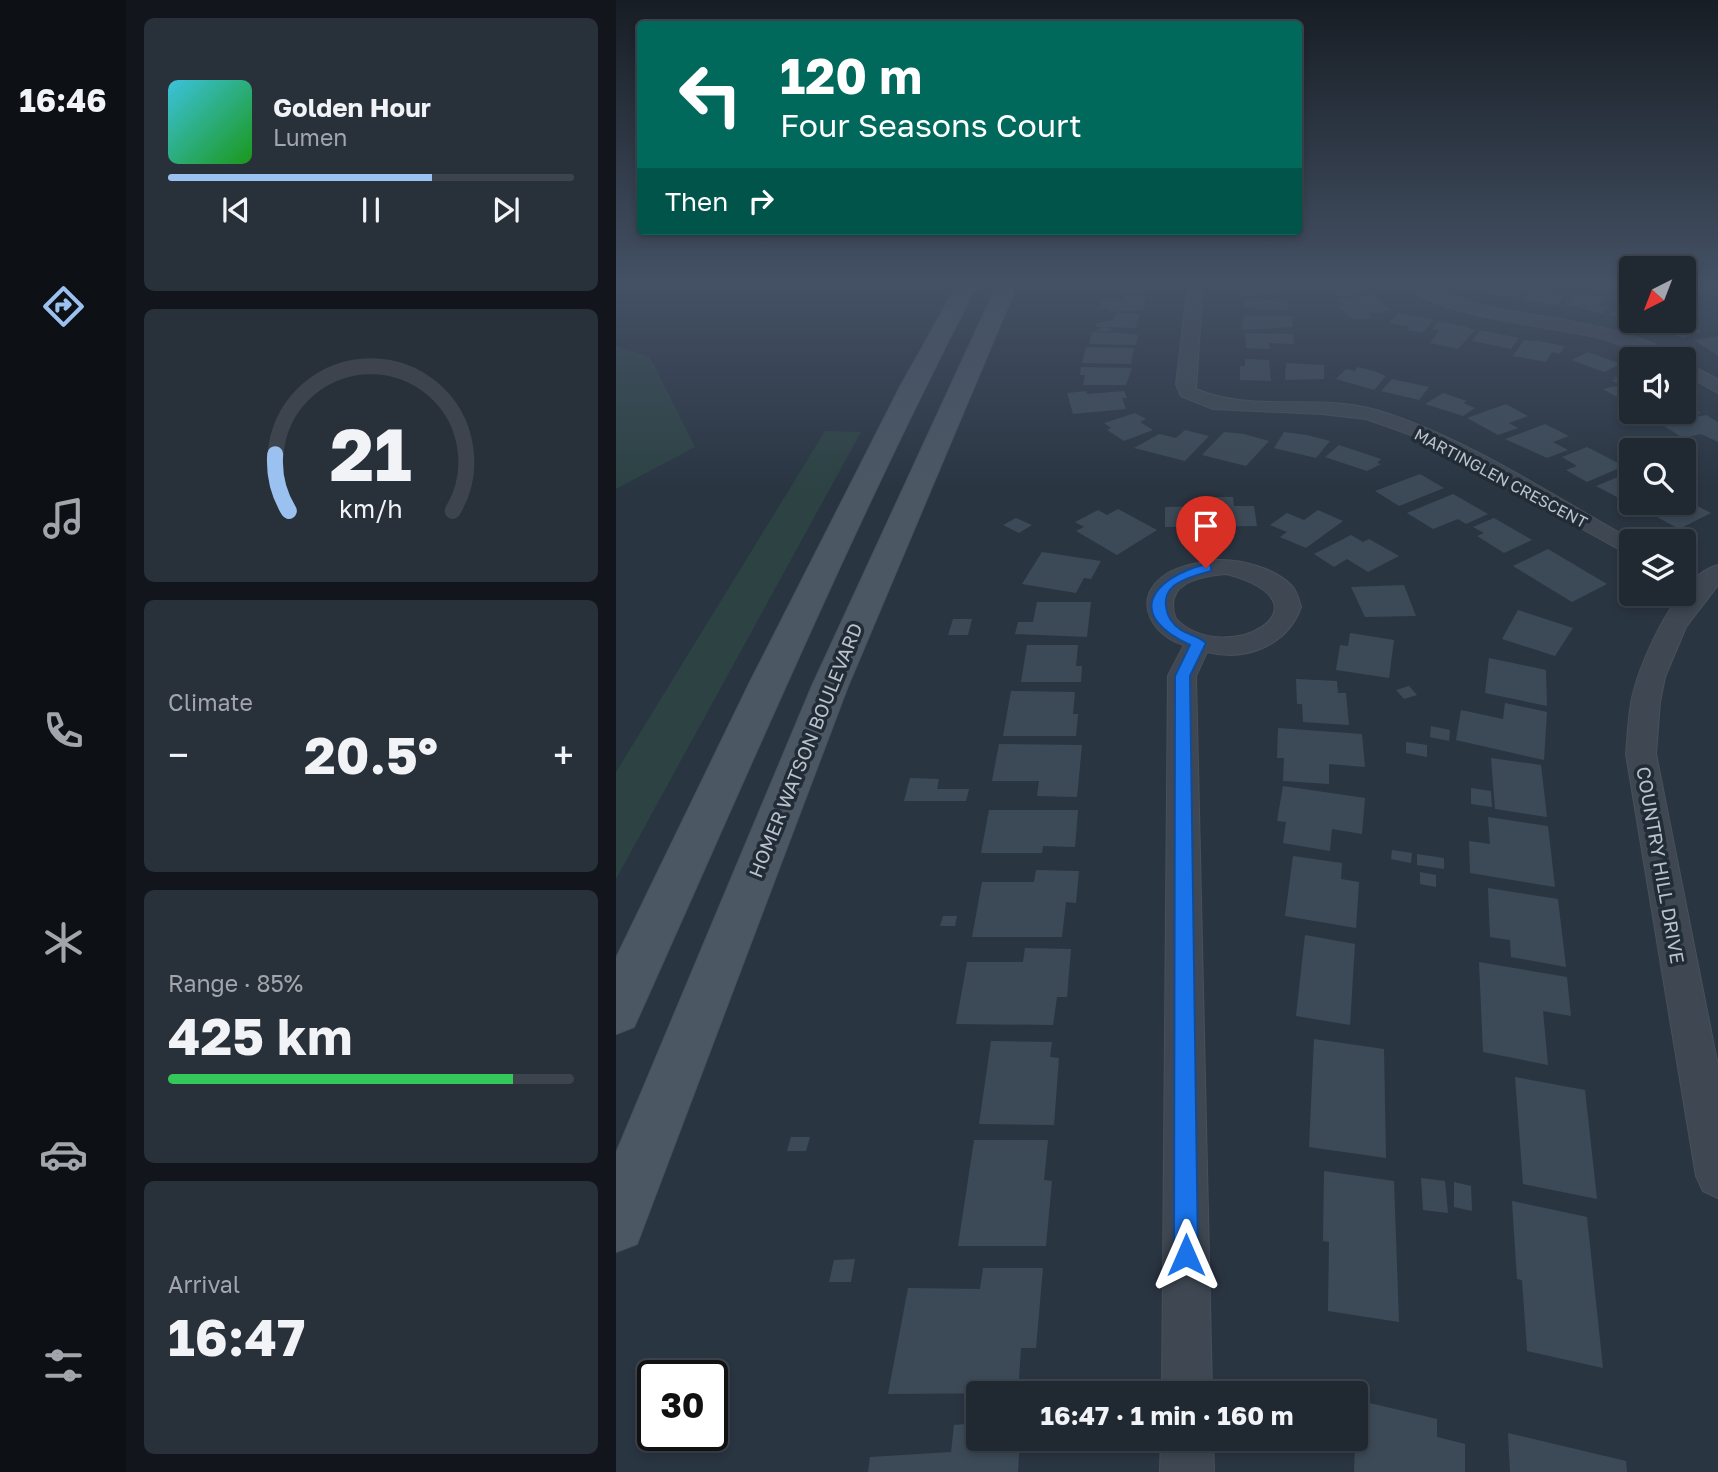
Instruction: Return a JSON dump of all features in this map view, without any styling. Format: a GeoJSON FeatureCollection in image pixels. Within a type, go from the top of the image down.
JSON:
{"type":"FeatureCollection","features":[{"type":"Feature","properties":{"kind":"main road"},"geometry":{"type":"LineString","coordinates":[[616,1011],[774,670],[931,352]]}},
{"type":"Feature","properties":{"kind":"main road","name":"HOMER WATSON BOULEVARD"},"geometry":{"type":"LineString","coordinates":[[616,1223],[830,686],[899,523],[977,352]]}},
{"type":"Feature","properties":{"kind":"street","name":"MARTINGLEN CRESCENT"},"geometry":{"type":"LineString","coordinates":[[1188,352],[1185,384],[1188,392],[1213,403],[1322,408],[1369,414],[1424,433],[1619,541]]}},
{"type":"Feature","properties":{"kind":"street"},"geometry":{"type":"LineString","coordinates":[[1696,374],[1718,387]]}},
{"type":"Feature","properties":{"kind":"street"},"geometry":{"type":"LineString","coordinates":[[1206,568],[1245,569],[1278,585],[1288,598],[1290,611],[1285,625],[1270,637],[1250,645],[1222,647],[1198,643],[1175,633],[1163,620],[1158,605],[1167,586],[1189,572],[1206,568]]}},
{"type":"Feature","properties":{"kind":"street","name":"COUNTRY HILL DRIVE"},"geometry":{"type":"LineString","coordinates":[[1700,579],[1666,641],[1647,693],[1641,754],[1718,1176]]}},
{"type":"Feature","properties":{"kind":"street"},"geometry":{"type":"LineString","coordinates":[[1187,1381],[1182,676],[1198,643]]}},
{"type":"Feature","properties":{"kind":"street"},"geometry":{"type":"LineString","coordinates":[[1187,1451],[1187,1472]]}},
{"type":"Feature","properties":{"kind":"green space"},"geometry":{"type":"Polygon","coordinates":[[[616,352],[634,352],[650,357],[695,447],[616,489],[616,352]]]}},
{"type":"Feature","properties":{"kind":"green space"},"geometry":{"type":"Polygon","coordinates":[[[825,431],[861,432],[616,879],[616,772],[825,431]]]}},
{"type":"Feature","properties":{"kind":"building"},"geometry":{"type":"Polygon","coordinates":[[[1085,352],[1133,352],[1131,364],[1082,363],[1085,352]]]}},
{"type":"Feature","properties":{"kind":"building"},"geometry":{"type":"Polygon","coordinates":[[[1516,352],[1561,352],[1560,354],[1552,352],[1546,362],[1513,356],[1516,352]]]}},
{"type":"Feature","properties":{"kind":"building"},"geometry":{"type":"Polygon","coordinates":[[[1588,352],[1619,365],[1604,372],[1571,360],[1588,352]]]}},
{"type":"Feature","properties":{"kind":"building"},"geometry":{"type":"Polygon","coordinates":[[[1245,359],[1269,360],[1271,381],[1240,380],[1240,366],[1245,366],[1245,359]]]}},
{"type":"Feature","properties":{"kind":"building"},"geometry":{"type":"Polygon","coordinates":[[[1286,363],[1324,365],[1324,379],[1285,380],[1286,363]]]}},
{"type":"Feature","properties":{"kind":"building"},"geometry":{"type":"Polygon","coordinates":[[[1081,367],[1132,368],[1126,385],[1083,385],[1085,375],[1080,375],[1081,367]]]}},
{"type":"Feature","properties":{"kind":"building"},"geometry":{"type":"Polygon","coordinates":[[[1357,367],[1386,376],[1374,390],[1336,379],[1346,369],[1355,371],[1357,367]]]}},
{"type":"Feature","properties":{"kind":"building"},"geometry":{"type":"Polygon","coordinates":[[[1619,376],[1619,384],[1611,380],[1616,379],[1613,377],[1619,376]]]}},
{"type":"Feature","properties":{"kind":"building"},"geometry":{"type":"Polygon","coordinates":[[[1392,379],[1429,387],[1419,400],[1381,391],[1392,379]]]}},
{"type":"Feature","properties":{"kind":"building"},"geometry":{"type":"Polygon","coordinates":[[[1619,385],[1619,398],[1603,389],[1619,385]]]}},
{"type":"Feature","properties":{"kind":"building"},"geometry":{"type":"Polygon","coordinates":[[[1086,391],[1087,394],[1124,391],[1127,398],[1122,398],[1126,409],[1073,414],[1067,393],[1086,391]]]}},
{"type":"Feature","properties":{"kind":"building"},"geometry":{"type":"Polygon","coordinates":[[[1443,393],[1467,401],[1463,403],[1475,408],[1463,416],[1425,404],[1443,393]]]}},
{"type":"Feature","properties":{"kind":"building"},"geometry":{"type":"Polygon","coordinates":[[[1506,404],[1528,416],[1509,423],[1518,428],[1498,435],[1467,418],[1506,404]]]}},
{"type":"Feature","properties":{"kind":"building"},"geometry":{"type":"Polygon","coordinates":[[[1135,413],[1146,419],[1140,422],[1153,430],[1124,441],[1107,430],[1111,428],[1104,423],[1135,413]]]}},
{"type":"Feature","properties":{"kind":"building"},"geometry":{"type":"Polygon","coordinates":[[[1706,415],[1718,422],[1718,442],[1701,434],[1683,438],[1661,424],[1696,424],[1696,417],[1706,415]]]}},
{"type":"Feature","properties":{"kind":"building"},"geometry":{"type":"Polygon","coordinates":[[[1545,424],[1569,436],[1553,442],[1568,450],[1547,458],[1505,439],[1545,424]]]}},
{"type":"Feature","properties":{"kind":"building"},"geometry":{"type":"Polygon","coordinates":[[[1185,430],[1209,436],[1185,461],[1134,448],[1159,434],[1176,438],[1185,430]]]}},
{"type":"Feature","properties":{"kind":"building"},"geometry":{"type":"Polygon","coordinates":[[[1224,432],[1269,441],[1246,466],[1202,455],[1224,432]]]}},
{"type":"Feature","properties":{"kind":"building"},"geometry":{"type":"Polygon","coordinates":[[[1284,432],[1330,441],[1316,458],[1274,448],[1284,432]]]}},
{"type":"Feature","properties":{"kind":"building"},"geometry":{"type":"Polygon","coordinates":[[[1339,445],[1381,459],[1377,463],[1381,464],[1367,471],[1325,457],[1339,445]]]}},
{"type":"Feature","properties":{"kind":"building"},"geometry":{"type":"Polygon","coordinates":[[[1587,447],[1619,463],[1619,468],[1587,482],[1566,470],[1577,466],[1562,457],[1587,447]]]}},
{"type":"Feature","properties":{"kind":"building"},"geometry":{"type":"Polygon","coordinates":[[[1420,474],[1444,488],[1399,506],[1375,491],[1420,474]]]}},
{"type":"Feature","properties":{"kind":"building"},"geometry":{"type":"Polygon","coordinates":[[[1619,477],[1619,498],[1596,486],[1619,477]]]}},
{"type":"Feature","properties":{"kind":"building"},"geometry":{"type":"Polygon","coordinates":[[[1453,494],[1488,514],[1466,524],[1458,519],[1433,529],[1407,513],[1453,494]]]}},
{"type":"Feature","properties":{"kind":"building"},"geometry":{"type":"Polygon","coordinates":[[[1205,497],[1233,497],[1234,506],[1254,506],[1257,526],[1165,527],[1165,507],[1206,506],[1205,497]]]}},
{"type":"Feature","properties":{"kind":"building"},"geometry":{"type":"Polygon","coordinates":[[[1696,505],[1711,513],[1679,529],[1653,515],[1696,515],[1696,505]]]}},
{"type":"Feature","properties":{"kind":"building"},"geometry":{"type":"Polygon","coordinates":[[[1118,509],[1157,530],[1117,555],[1076,531],[1084,527],[1075,522],[1098,510],[1107,515],[1118,509]]]}},
{"type":"Feature","properties":{"kind":"building"},"geometry":{"type":"Polygon","coordinates":[[[1318,510],[1343,521],[1306,548],[1280,537],[1287,532],[1270,525],[1287,513],[1304,520],[1318,510]]]}},
{"type":"Feature","properties":{"kind":"building"},"geometry":{"type":"Polygon","coordinates":[[[1016,518],[1032,525],[1019,533],[1003,525],[1016,518]]]}},
{"type":"Feature","properties":{"kind":"building"},"geometry":{"type":"Polygon","coordinates":[[[1494,518],[1532,540],[1504,553],[1477,536],[1484,533],[1473,527],[1494,518]]]}},
{"type":"Feature","properties":{"kind":"building"},"geometry":{"type":"Polygon","coordinates":[[[1351,535],[1363,542],[1369,539],[1399,556],[1368,572],[1347,559],[1334,567],[1314,554],[1351,535]]]}},
{"type":"Feature","properties":{"kind":"building"},"geometry":{"type":"Polygon","coordinates":[[[1548,549],[1607,584],[1572,602],[1513,566],[1548,549]]]}},
{"type":"Feature","properties":{"kind":"building"},"geometry":{"type":"Polygon","coordinates":[[[1042,552],[1101,561],[1091,579],[1084,578],[1076,593],[1022,584],[1042,552]]]}},
{"type":"Feature","properties":{"kind":"building"},"geometry":{"type":"Polygon","coordinates":[[[1404,585],[1416,616],[1365,617],[1351,587],[1404,585]]]}},
{"type":"Feature","properties":{"kind":"building"},"geometry":{"type":"Polygon","coordinates":[[[1037,602],[1091,602],[1087,637],[1015,634],[1018,622],[1033,622],[1037,602]]]}},
{"type":"Feature","properties":{"kind":"building"},"geometry":{"type":"Polygon","coordinates":[[[1518,610],[1573,628],[1555,656],[1502,639],[1518,610]]]}},
{"type":"Feature","properties":{"kind":"building"},"geometry":{"type":"Polygon","coordinates":[[[953,619],[972,619],[968,635],[948,635],[953,619]]]}},
{"type":"Feature","properties":{"kind":"building"},"geometry":{"type":"Polygon","coordinates":[[[1350,633],[1394,640],[1389,678],[1336,670],[1340,645],[1348,646],[1350,633]]]}},
{"type":"Feature","properties":{"kind":"building"},"geometry":{"type":"Polygon","coordinates":[[[1027,645],[1078,645],[1076,666],[1082,666],[1081,682],[1021,682],[1027,645]]]}},
{"type":"Feature","properties":{"kind":"building"},"geometry":{"type":"Polygon","coordinates":[[[1489,658],[1546,670],[1547,706],[1485,693],[1489,658]]]}},
{"type":"Feature","properties":{"kind":"building"},"geometry":{"type":"Polygon","coordinates":[[[1296,679],[1337,681],[1338,693],[1346,693],[1349,725],[1303,722],[1302,704],[1297,704],[1296,679]]]}},
{"type":"Feature","properties":{"kind":"building"},"geometry":{"type":"Polygon","coordinates":[[[1409,686],[1417,695],[1404,699],[1396,690],[1409,686]]]}},
{"type":"Feature","properties":{"kind":"building"},"geometry":{"type":"Polygon","coordinates":[[[1011,691],[1075,692],[1073,714],[1078,714],[1076,736],[1003,736],[1011,691]]]}},
{"type":"Feature","properties":{"kind":"building"},"geometry":{"type":"Polygon","coordinates":[[[1505,703],[1547,712],[1544,760],[1456,740],[1461,710],[1503,719],[1505,703]]]}},
{"type":"Feature","properties":{"kind":"building"},"geometry":{"type":"Polygon","coordinates":[[[1431,726],[1450,730],[1449,741],[1430,737],[1431,726]]]}},
{"type":"Feature","properties":{"kind":"building"},"geometry":{"type":"Polygon","coordinates":[[[1278,728],[1362,734],[1365,767],[1329,764],[1329,784],[1283,781],[1284,758],[1277,758],[1278,728]]]}},
{"type":"Feature","properties":{"kind":"building"},"geometry":{"type":"Polygon","coordinates":[[[1406,742],[1427,745],[1427,757],[1406,753],[1406,742]]]}},
{"type":"Feature","properties":{"kind":"building"},"geometry":{"type":"Polygon","coordinates":[[[999,744],[1082,745],[1077,797],[1037,796],[1039,781],[992,781],[999,744]]]}},
{"type":"Feature","properties":{"kind":"building"},"geometry":{"type":"Polygon","coordinates":[[[1491,758],[1541,765],[1547,817],[1495,809],[1491,758]]]}},
{"type":"Feature","properties":{"kind":"building"},"geometry":{"type":"Polygon","coordinates":[[[910,778],[939,779],[937,789],[969,789],[966,801],[904,801],[910,778]]]}},
{"type":"Feature","properties":{"kind":"building"},"geometry":{"type":"Polygon","coordinates":[[[1283,786],[1365,798],[1362,834],[1332,829],[1330,851],[1283,843],[1286,822],[1277,821],[1283,786]]]}},
{"type":"Feature","properties":{"kind":"building"},"geometry":{"type":"Polygon","coordinates":[[[1471,788],[1491,791],[1492,807],[1471,804],[1471,788]]]}},
{"type":"Feature","properties":{"kind":"building"},"geometry":{"type":"Polygon","coordinates":[[[989,810],[1078,810],[1075,847],[1043,846],[1042,853],[981,853],[989,810]]]}},
{"type":"Feature","properties":{"kind":"building"},"geometry":{"type":"Polygon","coordinates":[[[1488,817],[1548,826],[1555,887],[1470,873],[1469,841],[1490,844],[1488,817]]]}},
{"type":"Feature","properties":{"kind":"building"},"geometry":{"type":"Polygon","coordinates":[[[1392,850],[1412,853],[1411,863],[1391,859],[1392,850]]]}},
{"type":"Feature","properties":{"kind":"building"},"geometry":{"type":"Polygon","coordinates":[[[1417,854],[1444,858],[1444,869],[1417,865],[1417,854]]]}},
{"type":"Feature","properties":{"kind":"building"},"geometry":{"type":"Polygon","coordinates":[[[1293,856],[1342,863],[1341,879],[1359,882],[1356,928],[1285,916],[1293,856]]]}},
{"type":"Feature","properties":{"kind":"building"},"geometry":{"type":"Polygon","coordinates":[[[1036,870],[1079,871],[1076,903],[1066,902],[1062,937],[972,937],[982,882],[1034,882],[1036,870]]]}},
{"type":"Feature","properties":{"kind":"building"},"geometry":{"type":"Polygon","coordinates":[[[1420,872],[1436,875],[1436,887],[1420,884],[1420,872]]]}},
{"type":"Feature","properties":{"kind":"building"},"geometry":{"type":"Polygon","coordinates":[[[1488,888],[1558,899],[1566,967],[1511,957],[1510,940],[1490,937],[1488,888]]]}},
{"type":"Feature","properties":{"kind":"building"},"geometry":{"type":"Polygon","coordinates":[[[943,916],[957,916],[955,926],[940,926],[943,916]]]}},
{"type":"Feature","properties":{"kind":"building"},"geometry":{"type":"Polygon","coordinates":[[[1305,935],[1355,944],[1350,1025],[1296,1016],[1305,935]]]}},
{"type":"Feature","properties":{"kind":"building"},"geometry":{"type":"Polygon","coordinates":[[[1025,948],[1071,949],[1067,997],[1057,997],[1053,1025],[956,1024],[967,962],[1023,962],[1025,948]]]}},
{"type":"Feature","properties":{"kind":"building"},"geometry":{"type":"Polygon","coordinates":[[[1479,962],[1567,977],[1571,1016],[1543,1011],[1548,1065],[1483,1052],[1479,962]]]}},
{"type":"Feature","properties":{"kind":"building"},"geometry":{"type":"Polygon","coordinates":[[[1314,1039],[1384,1049],[1386,1158],[1309,1147],[1314,1039]]]}},
{"type":"Feature","properties":{"kind":"building"},"geometry":{"type":"Polygon","coordinates":[[[991,1041],[1052,1042],[1050,1057],[1059,1058],[1054,1125],[979,1124],[991,1041]]]}},
{"type":"Feature","properties":{"kind":"building"},"geometry":{"type":"Polygon","coordinates":[[[1515,1077],[1585,1090],[1597,1199],[1523,1184],[1515,1077]]]}},
{"type":"Feature","properties":{"kind":"building"},"geometry":{"type":"Polygon","coordinates":[[[791,1137],[810,1137],[806,1151],[787,1151],[791,1137]]]}},
{"type":"Feature","properties":{"kind":"building"},"geometry":{"type":"Polygon","coordinates":[[[974,1140],[1048,1140],[1044,1180],[1052,1181],[1046,1246],[958,1246],[974,1140]]]}},
{"type":"Feature","properties":{"kind":"building"},"geometry":{"type":"Polygon","coordinates":[[[1324,1171],[1394,1181],[1399,1322],[1328,1311],[1329,1242],[1323,1241],[1324,1171]]]}},
{"type":"Feature","properties":{"kind":"building"},"geometry":{"type":"Polygon","coordinates":[[[1421,1178],[1445,1181],[1448,1213],[1423,1210],[1421,1178]]]}},
{"type":"Feature","properties":{"kind":"building"},"geometry":{"type":"Polygon","coordinates":[[[1454,1182],[1471,1186],[1472,1211],[1454,1207],[1454,1182]]]}},
{"type":"Feature","properties":{"kind":"building"},"geometry":{"type":"Polygon","coordinates":[[[1512,1201],[1587,1217],[1603,1368],[1527,1351],[1522,1280],[1517,1279],[1512,1201]]]}},
{"type":"Feature","properties":{"kind":"building"},"geometry":{"type":"Polygon","coordinates":[[[855,1259],[851,1282],[829,1282],[834,1260],[855,1259]]]}},
{"type":"Feature","properties":{"kind":"building"},"geometry":{"type":"Polygon","coordinates":[[[983,1268],[1043,1268],[1036,1348],[1021,1348],[1019,1381],[966,1381],[966,1393],[888,1394],[908,1288],[980,1289],[983,1268]]]}},
{"type":"Feature","properties":{"kind":"building"},"geometry":{"type":"Polygon","coordinates":[[[1368,1403],[1437,1419],[1437,1437],[1465,1444],[1465,1472],[1354,1472],[1355,1451],[1368,1451],[1368,1403]]]}},
{"type":"Feature","properties":{"kind":"building"},"geometry":{"type":"Polygon","coordinates":[[[966,1424],[966,1451],[1019,1451],[1018,1472],[868,1472],[870,1457],[951,1452],[954,1425],[966,1424]]]}},
{"type":"Feature","properties":{"kind":"building"},"geometry":{"type":"Polygon","coordinates":[[[1508,1433],[1626,1461],[1627,1472],[1510,1472],[1508,1433]]]}},
{"type":"Feature","properties":{"kind":"route"},"geometry":{"type":"LineString","coordinates":[[1186,1255],[1182,676],[1198,643],[1175,633],[1163,620],[1158,605],[1162,592],[1172,580],[1206,568]]}}]}
